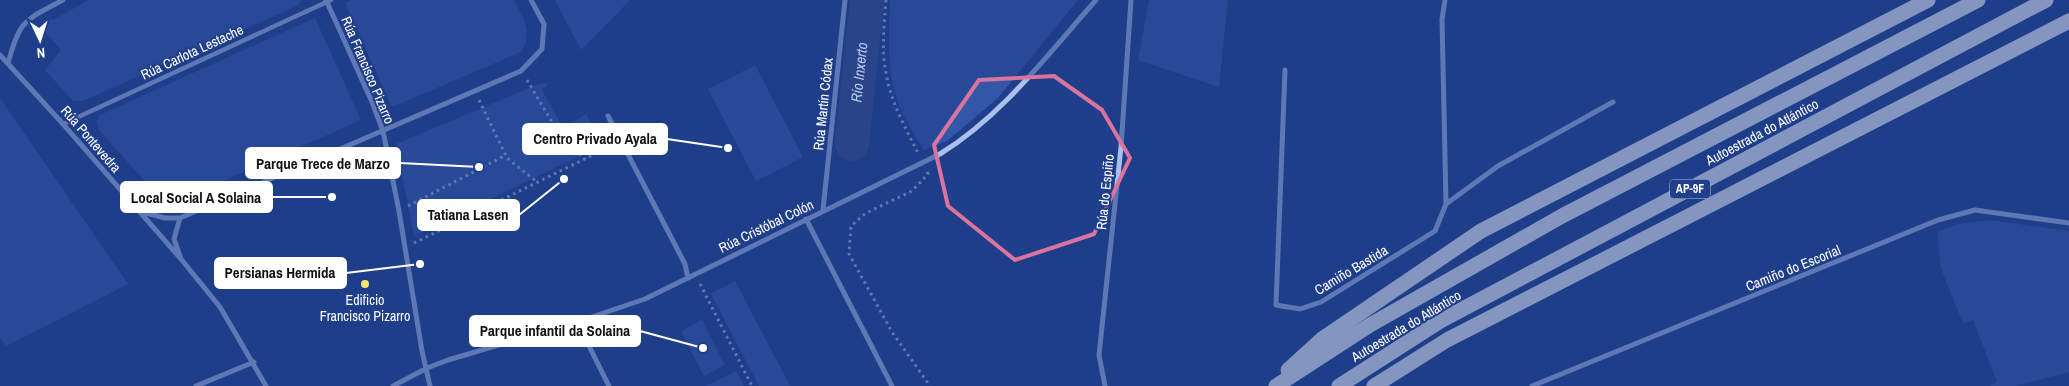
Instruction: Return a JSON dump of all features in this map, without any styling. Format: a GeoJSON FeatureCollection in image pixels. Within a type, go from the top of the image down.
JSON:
{"type":"FeatureCollection","features":[{"type":"Feature","properties":{"kind":"highway"},"geometry":{"type":"LineString","coordinates":[[1270,386],[1322,339],[1481,230],[1928,0]]}},
{"type":"Feature","properties":{"kind":"highway","name":"Autoestrada do Atlántico"},"geometry":{"type":"LineString","coordinates":[[1276,386],[1370,325],[1562,216],[1978,0]]}},
{"type":"Feature","properties":{"kind":"highway","name":"Autoestrada do Atlántico"},"geometry":{"type":"LineString","coordinates":[[1339,386],[1442,320],[2046,0]]}},
{"type":"Feature","properties":{"kind":"highway"},"geometry":{"type":"LineString","coordinates":[[1374,386],[1447,340],[2069,21]]}},
{"type":"Feature","properties":{"kind":"street"},"geometry":{"type":"LineString","coordinates":[[8,64],[14,39],[27,19],[63,0]]}},
{"type":"Feature","properties":{"kind":"street"},"geometry":{"type":"LineString","coordinates":[[139,211],[165,218],[180,218],[521,71],[542,49],[544,24],[532,0]]}},
{"type":"Feature","properties":{"kind":"street","name":"Rúa Martín Códax"},"geometry":{"type":"LineString","coordinates":[[824,210],[846,0]]}},
{"type":"Feature","properties":{"kind":"street","name":"Rúa Cristóbal Colón"},"geometry":{"type":"LineString","coordinates":[[393,386],[427,368],[645,299],[923,163],[956,144],[988,120],[1096,0]]}},
{"type":"Feature","properties":{"kind":"street","name":"Rúa do Espiño"},"geometry":{"type":"LineString","coordinates":[[1105,386],[1099,355],[1121,147],[1131,0]]}},
{"type":"Feature","properties":{"kind":"street","name":"Camiño Bastida"},"geometry":{"type":"LineString","coordinates":[[1285,70],[1276,306],[1300,309],[1321,302],[1435,231],[1446,204],[1442,19],[1444,0]]}},
{"type":"Feature","properties":{"kind":"street","name":"Rúa Carlota Lestache"},"geometry":{"type":"LineString","coordinates":[[63,124],[328,1]]}},
{"type":"Feature","properties":{"kind":"street","name":"Rúa Francisco Pizarro"},"geometry":{"type":"LineString","coordinates":[[328,1],[383,131],[399,211],[422,351],[430,386]]}},
{"type":"Feature","properties":{"kind":"street","name":"Rúa Pontevedra"},"geometry":{"type":"LineString","coordinates":[[0,56],[63,124],[181,259],[220,307],[254,362],[266,386]]}},
{"type":"Feature","properties":{"kind":"street"},"geometry":{"type":"LineString","coordinates":[[1446,204],[1498,166],[1613,102]]}},
{"type":"Feature","properties":{"kind":"street"},"geometry":{"type":"LineString","coordinates":[[608,116],[685,264],[688,278]]}},
{"type":"Feature","properties":{"kind":"street","name":"Camiño do Escorial"},"geometry":{"type":"LineString","coordinates":[[1532,386],[1938,220],[1975,210],[2069,223]]}},
{"type":"Feature","properties":{"kind":"street"},"geometry":{"type":"LineString","coordinates":[[180,218],[174,239],[181,259]]}},
{"type":"Feature","properties":{"kind":"street"},"geometry":{"type":"LineString","coordinates":[[806,219],[892,386]]}},
{"type":"Feature","properties":{"kind":"street"},"geometry":{"type":"LineString","coordinates":[[577,322],[609,386]]}},
{"type":"Feature","properties":{"kind":"street"},"geometry":{"type":"LineString","coordinates":[[196,386],[254,362]]}},
{"type":"Feature","properties":{"kind":"path"},"geometry":{"type":"LineString","coordinates":[[886,0],[884,33],[886,77],[895,106],[928,174],[912,191],[866,213],[851,226],[849,254],[892,332],[930,386]]}},
{"type":"Feature","properties":{"kind":"path"},"geometry":{"type":"LineString","coordinates":[[521,71],[558,132],[586,159]]}},
{"type":"Feature","properties":{"kind":"path"},"geometry":{"type":"LineString","coordinates":[[475,91],[507,158],[537,182]]}},
{"type":"Feature","properties":{"kind":"path"},"geometry":{"type":"LineString","coordinates":[[404,248],[621,141]]}},
{"type":"Feature","properties":{"kind":"path"},"geometry":{"type":"LineString","coordinates":[[399,211],[506,156]]}},
{"type":"Feature","properties":{"kind":"path"},"geometry":{"type":"LineString","coordinates":[[695,274],[752,386]]}},
{"type":"Feature","properties":{"kind":"highlighted area"},"geometry":{"type":"Polygon","coordinates":[[[1054,76],[1102,110],[1130,158],[1094,234],[1015,260],[948,206],[934,145],[979,80],[1054,76]]]}},
{"type":"Feature","properties":{"kind":"shaded area"},"geometry":{"type":"Polygon","coordinates":[[[89,0],[301,0],[299,5],[83,101],[73,101],[45,70],[61,50],[39,25],[48,18],[53,20],[89,0]]]}},
{"type":"Feature","properties":{"kind":"shaded area"},"geometry":{"type":"Polygon","coordinates":[[[351,0],[514,0],[526,26],[525,45],[521,52],[392,107],[345,3],[351,0]]]}},
{"type":"Feature","properties":{"kind":"shaded area"},"geometry":{"type":"Polygon","coordinates":[[[555,0],[630,0],[581,50],[555,0]]]}},
{"type":"Feature","properties":{"kind":"shaded area"},"geometry":{"type":"Polygon","coordinates":[[[890,0],[1078,0],[997,99],[947,141],[924,150],[904,116],[894,88],[889,59],[890,0]]]}},
{"type":"Feature","properties":{"kind":"shaded area"},"geometry":{"type":"Polygon","coordinates":[[[1149,0],[1228,0],[1219,87],[1138,60],[1149,0]]]}},
{"type":"Feature","properties":{"kind":"shaded area"},"geometry":{"type":"Polygon","coordinates":[[[315,18],[361,120],[167,206],[99,130],[96,122],[100,115],[315,18]]]}},
{"type":"Feature","properties":{"kind":"shaded area"},"geometry":{"type":"Polygon","coordinates":[[[755,65],[803,157],[756,181],[708,89],[755,65]]]}},
{"type":"Feature","properties":{"kind":"shaded area"},"geometry":{"type":"Polygon","coordinates":[[[549,83],[542,90],[563,128],[586,114],[602,145],[414,236],[396,144],[539,84],[549,83]]]}},
{"type":"Feature","properties":{"kind":"shaded area"},"geometry":{"type":"Polygon","coordinates":[[[0,98],[128,284],[6,346],[0,337],[0,98]]]}},
{"type":"Feature","properties":{"kind":"shaded area"},"geometry":{"type":"Polygon","coordinates":[[[1990,220],[2069,231],[2069,372],[2015,386],[1989,386],[1997,382],[1973,320],[1964,323],[1961,319],[1941,268],[1937,232],[1957,224],[1990,220]]]}},
{"type":"Feature","properties":{"kind":"shaded area"},"geometry":{"type":"Polygon","coordinates":[[[735,281],[790,386],[759,386],[711,294],[735,281]]]}},
{"type":"Feature","properties":{"kind":"shaded area"},"geometry":{"type":"Polygon","coordinates":[[[702,320],[725,365],[704,376],[681,331],[702,320]]]}},
{"type":"Feature","properties":{"kind":"shaded area"},"geometry":{"type":"Polygon","coordinates":[[[736,371],[744,386],[706,386],[736,371]]]}},
{"type":"Feature","properties":{"kind":"waterway","name":"Río Inxerto"},"geometry":{"type":"LineString","coordinates":[[852,144],[867,0]]}},
{"type":"Feature","properties":{"kind":"place","name":"Centro Privado Ayala"},"geometry":{"type":"Point","coordinates":[728,148]}},
{"type":"Feature","properties":{"kind":"place","name":"Parque Trece de Marzo"},"geometry":{"type":"Point","coordinates":[479,167]}},
{"type":"Feature","properties":{"kind":"place","name":"Tatiana Lasen"},"geometry":{"type":"Point","coordinates":[564,179]}},
{"type":"Feature","properties":{"kind":"place","name":"Local Social A Solaina"},"geometry":{"type":"Point","coordinates":[332,197]}},
{"type":"Feature","properties":{"kind":"place","name":"Persianas Hermida"},"geometry":{"type":"Point","coordinates":[420,264]}},
{"type":"Feature","properties":{"kind":"place","name":"Edificio Francisco Pizarro"},"geometry":{"type":"Point","coordinates":[365,284]}},
{"type":"Feature","properties":{"kind":"place","name":"Parque infantil da Solaina"},"geometry":{"type":"Point","coordinates":[703,348]}}]}
